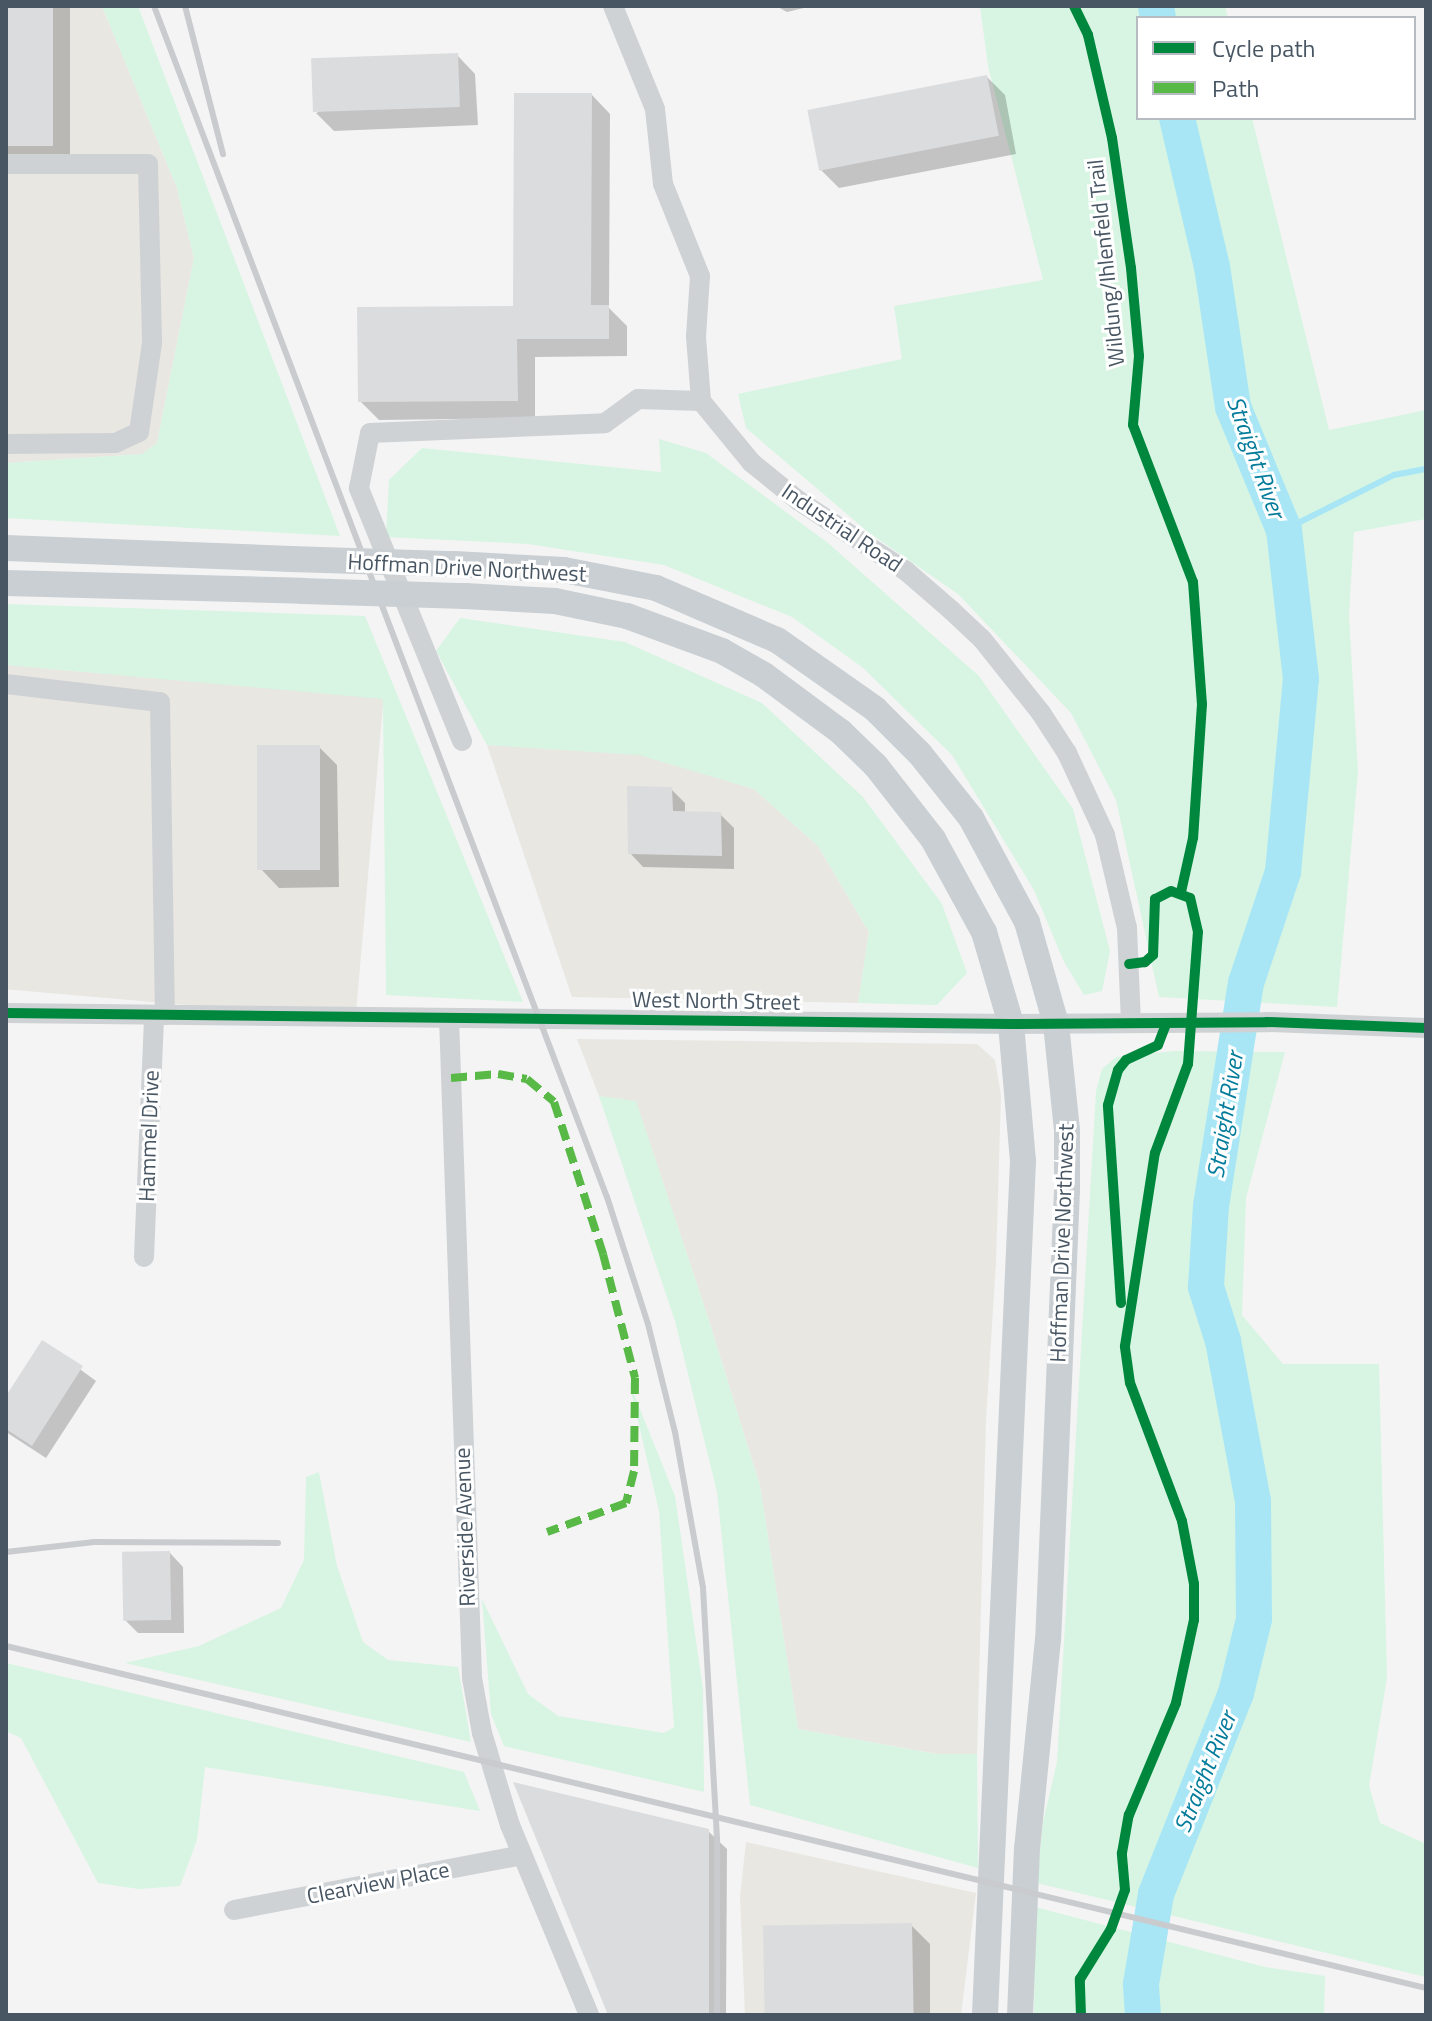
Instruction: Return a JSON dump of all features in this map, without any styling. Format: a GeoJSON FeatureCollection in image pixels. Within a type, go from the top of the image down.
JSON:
{"type":"FeatureCollection","features":[{"type":"Feature","properties":{"kind":"main road","name":"Hoffman Drive Northwest"},"geometry":{"type":"LineString","coordinates":[[6,548],[564,570],[656,588],[740,620],[829,672],[920,754],[971,818],[1027,922],[1056,1024],[1067,1130],[1048,1639],[1027,1848],[1020,2015]]}},
{"type":"Feature","properties":{"kind":"main road","name":"Hoffman Drive Northwest"},"geometry":{"type":"LineString","coordinates":[[6,583],[465,596],[591,607],[672,630],[764,675],[817,713],[876,766],[947,862],[984,932],[1011,1024],[1023,1161],[985,2015]]}},
{"type":"Feature","properties":{"kind":"street"},"geometry":{"type":"LineString","coordinates":[[462,741],[359,488],[370,433],[605,423],[638,399],[701,401],[700,276],[661,176],[655,109],[613,6]]}},
{"type":"Feature","properties":{"kind":"street"},"geometry":{"type":"LineString","coordinates":[[6,164],[148,164],[152,360],[139,432],[128,440],[6,444]]}},
{"type":"Feature","properties":{"kind":"street","name":"Industrial Road"},"geometry":{"type":"LineString","coordinates":[[701,401],[752,463],[799,501],[906,571],[951,610],[982,639],[1041,713],[1067,753],[1105,835],[1127,928],[1131,1023]]}},
{"type":"Feature","properties":{"kind":"street","name":"Hammel Drive"},"geometry":{"type":"LineString","coordinates":[[6,684],[160,702],[159,1015],[144,1257]]}},
{"type":"Feature","properties":{"kind":"street","name":"West North Street"},"geometry":{"type":"LineString","coordinates":[[6,1013],[1426,1028]]}},
{"type":"Feature","properties":{"kind":"street","name":"Riverside Avenue"},"geometry":{"type":"LineString","coordinates":[[449,1018],[472,1678],[482,1733],[522,1855],[589,2015]]}},
{"type":"Feature","properties":{"kind":"street","name":"Clearview Place"},"geometry":{"type":"LineString","coordinates":[[234,1910],[522,1855]]}},
{"type":"Feature","properties":{"kind":"shaded area"},"geometry":{"type":"Polygon","coordinates":[[[6,6],[102,6],[177,188],[194,258],[157,443],[143,454],[6,463],[6,6]]]}},
{"type":"Feature","properties":{"kind":"shaded area"},"geometry":{"type":"Polygon","coordinates":[[[6,665],[384,698],[355,1020],[6,989],[6,665]]]}},
{"type":"Feature","properties":{"kind":"shaded area"},"geometry":{"type":"Polygon","coordinates":[[[487,745],[639,754],[754,789],[818,846],[869,932],[858,1003],[572,997],[487,745]]]}},
{"type":"Feature","properties":{"kind":"shaded area"},"geometry":{"type":"Polygon","coordinates":[[[577,1039],[977,1044],[995,1060],[1001,1095],[996,1262],[986,1420],[977,1754],[937,1754],[798,1729],[760,1486],[711,1327],[636,1102],[599,1096],[577,1039]]]}},
{"type":"Feature","properties":{"kind":"shaded area"},"geometry":{"type":"Polygon","coordinates":[[[746,1842],[976,1893],[961,2015],[745,2015],[740,1896],[746,1842]]]}},
{"type":"Feature","properties":{"kind":"green space"},"geometry":{"type":"Polygon","coordinates":[[[102,6],[138,6],[340,536],[6,518],[6,463],[142,454],[157,443],[194,258],[177,188],[102,6]]]}},
{"type":"Feature","properties":{"kind":"green space"},"geometry":{"type":"Polygon","coordinates":[[[980,6],[1225,6],[1228,16],[1136,16],[1136,120],[1252,120],[1329,430],[1426,410],[1426,519],[1354,532],[1349,615],[1358,772],[1337,1007],[1159,997],[1116,800],[1071,713],[958,594],[868,532],[746,428],[738,394],[902,359],[894,306],[1043,280],[988,66],[980,6]]]}},
{"type":"Feature","properties":{"kind":"green space"},"geometry":{"type":"Polygon","coordinates":[[[659,439],[706,453],[828,543],[979,676],[1073,809],[1110,951],[1102,991],[1084,995],[1064,962],[1034,890],[952,755],[862,667],[792,617],[664,565],[528,544],[386,537],[389,480],[422,448],[661,472],[659,439]]]}},
{"type":"Feature","properties":{"kind":"green space"},"geometry":{"type":"Polygon","coordinates":[[[6,604],[365,616],[523,1002],[386,995],[383,699],[6,665],[6,604]]]}},
{"type":"Feature","properties":{"kind":"green space"},"geometry":{"type":"Polygon","coordinates":[[[460,618],[625,642],[762,703],[863,797],[942,904],[967,973],[937,1005],[858,1003],[869,932],[818,846],[754,789],[639,755],[487,745],[436,651],[460,618]]]}},
{"type":"Feature","properties":{"kind":"green space"},"geometry":{"type":"Polygon","coordinates":[[[1175,1051],[1285,1052],[1246,1198],[1242,1315],[1283,1364],[1379,1364],[1387,1678],[1369,1786],[1380,1823],[1426,1844],[1426,1977],[1037,1883],[1043,1822],[1057,1762],[1096,1091],[1102,1069],[1116,1057],[1175,1051]]]}},
{"type":"Feature","properties":{"kind":"green space"},"geometry":{"type":"Polygon","coordinates":[[[599,1096],[636,1101],[711,1327],[760,1486],[798,1729],[936,1754],[977,1754],[978,1868],[750,1805],[717,1492],[675,1321],[599,1096]]]}},
{"type":"Feature","properties":{"kind":"green space"},"geometry":{"type":"Polygon","coordinates":[[[629,1382],[675,1496],[703,1689],[704,1792],[504,1746],[491,1714],[482,1599],[528,1694],[558,1716],[664,1733],[674,1727],[659,1511],[629,1382]]]}},
{"type":"Feature","properties":{"kind":"green space"},"geometry":{"type":"Polygon","coordinates":[[[319,1472],[337,1566],[363,1642],[388,1660],[458,1667],[471,1742],[125,1663],[199,1646],[281,1608],[304,1560],[306,1477],[319,1472]]]}},
{"type":"Feature","properties":{"kind":"green space"},"geometry":{"type":"Polygon","coordinates":[[[6,1663],[464,1772],[480,1811],[205,1767],[197,1840],[180,1886],[139,1889],[98,1883],[21,1738],[6,1731],[6,1663]]]}},
{"type":"Feature","properties":{"kind":"green space"},"geometry":{"type":"Polygon","coordinates":[[[1035,1907],[1265,1967],[1325,1976],[1324,2015],[1034,2015],[1035,1907]]]}},
{"type":"Feature","properties":{"kind":"building"},"geometry":{"type":"Polygon","coordinates":[[[6,6],[53,6],[53,146],[6,146],[6,6]]]}},
{"type":"Feature","properties":{"kind":"building"},"geometry":{"type":"Polygon","coordinates":[[[458,53],[460,107],[313,112],[311,58],[458,53]]]}},
{"type":"Feature","properties":{"kind":"building"},"geometry":{"type":"Polygon","coordinates":[[[987,75],[999,136],[819,171],[807,110],[987,75]]]}},
{"type":"Feature","properties":{"kind":"building"},"geometry":{"type":"Polygon","coordinates":[[[514,93],[592,93],[591,305],[609,305],[609,339],[517,339],[518,401],[358,402],[357,307],[513,306],[514,93]]]}},
{"type":"Feature","properties":{"kind":"building"},"geometry":{"type":"Polygon","coordinates":[[[257,745],[320,745],[320,870],[257,870],[257,745]]]}},
{"type":"Feature","properties":{"kind":"building"},"geometry":{"type":"Polygon","coordinates":[[[627,786],[672,787],[673,811],[721,812],[722,856],[628,854],[627,786]]]}},
{"type":"Feature","properties":{"kind":"building"},"geometry":{"type":"Polygon","coordinates":[[[42,1340],[83,1366],[32,1446],[6,1429],[6,1396],[42,1340]]]}},
{"type":"Feature","properties":{"kind":"building"},"geometry":{"type":"Polygon","coordinates":[[[170,1551],[171,1620],[123,1621],[122,1552],[170,1551]]]}},
{"type":"Feature","properties":{"kind":"building"},"geometry":{"type":"Polygon","coordinates":[[[513,1782],[709,1829],[709,2015],[608,2015],[513,1782]]]}},
{"type":"Feature","properties":{"kind":"building"},"geometry":{"type":"Polygon","coordinates":[[[912,1923],[914,2015],[765,2015],[763,1926],[912,1923]]]}},
{"type":"Feature","properties":{"kind":"waterway","name":"Straight River"},"geometry":{"type":"LineString","coordinates":[[1156,6],[1158,16]]}},
{"type":"Feature","properties":{"kind":"waterway","name":"Straight River"},"geometry":{"type":"LineString","coordinates":[[1143,2015],[1141,1984],[1156,1894],[1236,1693],[1254,1619],[1253,1501],[1223,1341],[1206,1287],[1211,1206],[1246,983],[1283,872],[1301,679],[1284,530],[1233,407],[1212,267],[1177,120]]}},
{"type":"Feature","properties":{"kind":"waterway"},"geometry":{"type":"LineString","coordinates":[[1284,530],[1394,475],[1426,469]]}},
{"type":"Feature","properties":{"kind":"railway"},"geometry":{"type":"LineString","coordinates":[[154,6],[607,1197],[648,1324],[675,1432],[703,1588],[717,1841],[717,2015]]}},
{"type":"Feature","properties":{"kind":"railway"},"geometry":{"type":"LineString","coordinates":[[185,6],[223,154]]}},
{"type":"Feature","properties":{"kind":"railway"},"geometry":{"type":"LineString","coordinates":[[6,1552],[94,1542],[278,1543]]}},
{"type":"Feature","properties":{"kind":"railway"},"geometry":{"type":"LineString","coordinates":[[6,1646],[1426,1988]]}},
{"type":"Feature","properties":{"kind":"marked path"},"geometry":{"type":"LineString","coordinates":[[451,1078],[498,1074],[527,1079],[554,1102],[603,1254],[635,1378],[634,1471],[626,1503],[547,1532]]}},
{"type":"Feature","properties":{"kind":"cycle path","name":"Wildung/Ihlenfeld Trail"},"geometry":{"type":"LineString","coordinates":[[1074,6],[1088,35],[1112,138],[1131,268],[1139,356],[1133,425],[1193,582],[1202,704],[1193,838],[1181,892]]}},
{"type":"Feature","properties":{"kind":"cycle path"},"geometry":{"type":"LineString","coordinates":[[1081,2015],[1080,1979],[1111,1929],[1125,1890],[1122,1853],[1129,1815],[1176,1703],[1194,1620],[1194,1584],[1182,1521],[1130,1383],[1125,1346],[1155,1153],[1188,1064],[1198,932],[1190,898],[1171,891],[1155,899],[1153,955],[1145,962],[1129,964]]}},
{"type":"Feature","properties":{"kind":"cycle path"},"geometry":{"type":"LineString","coordinates":[[6,1013],[1011,1024],[1267,1022],[1426,1028]]}},
{"type":"Feature","properties":{"kind":"cycle path"},"geometry":{"type":"LineString","coordinates":[[1121,1303],[1108,1105],[1118,1070],[1126,1060],[1158,1045],[1166,1024]]}}]}
